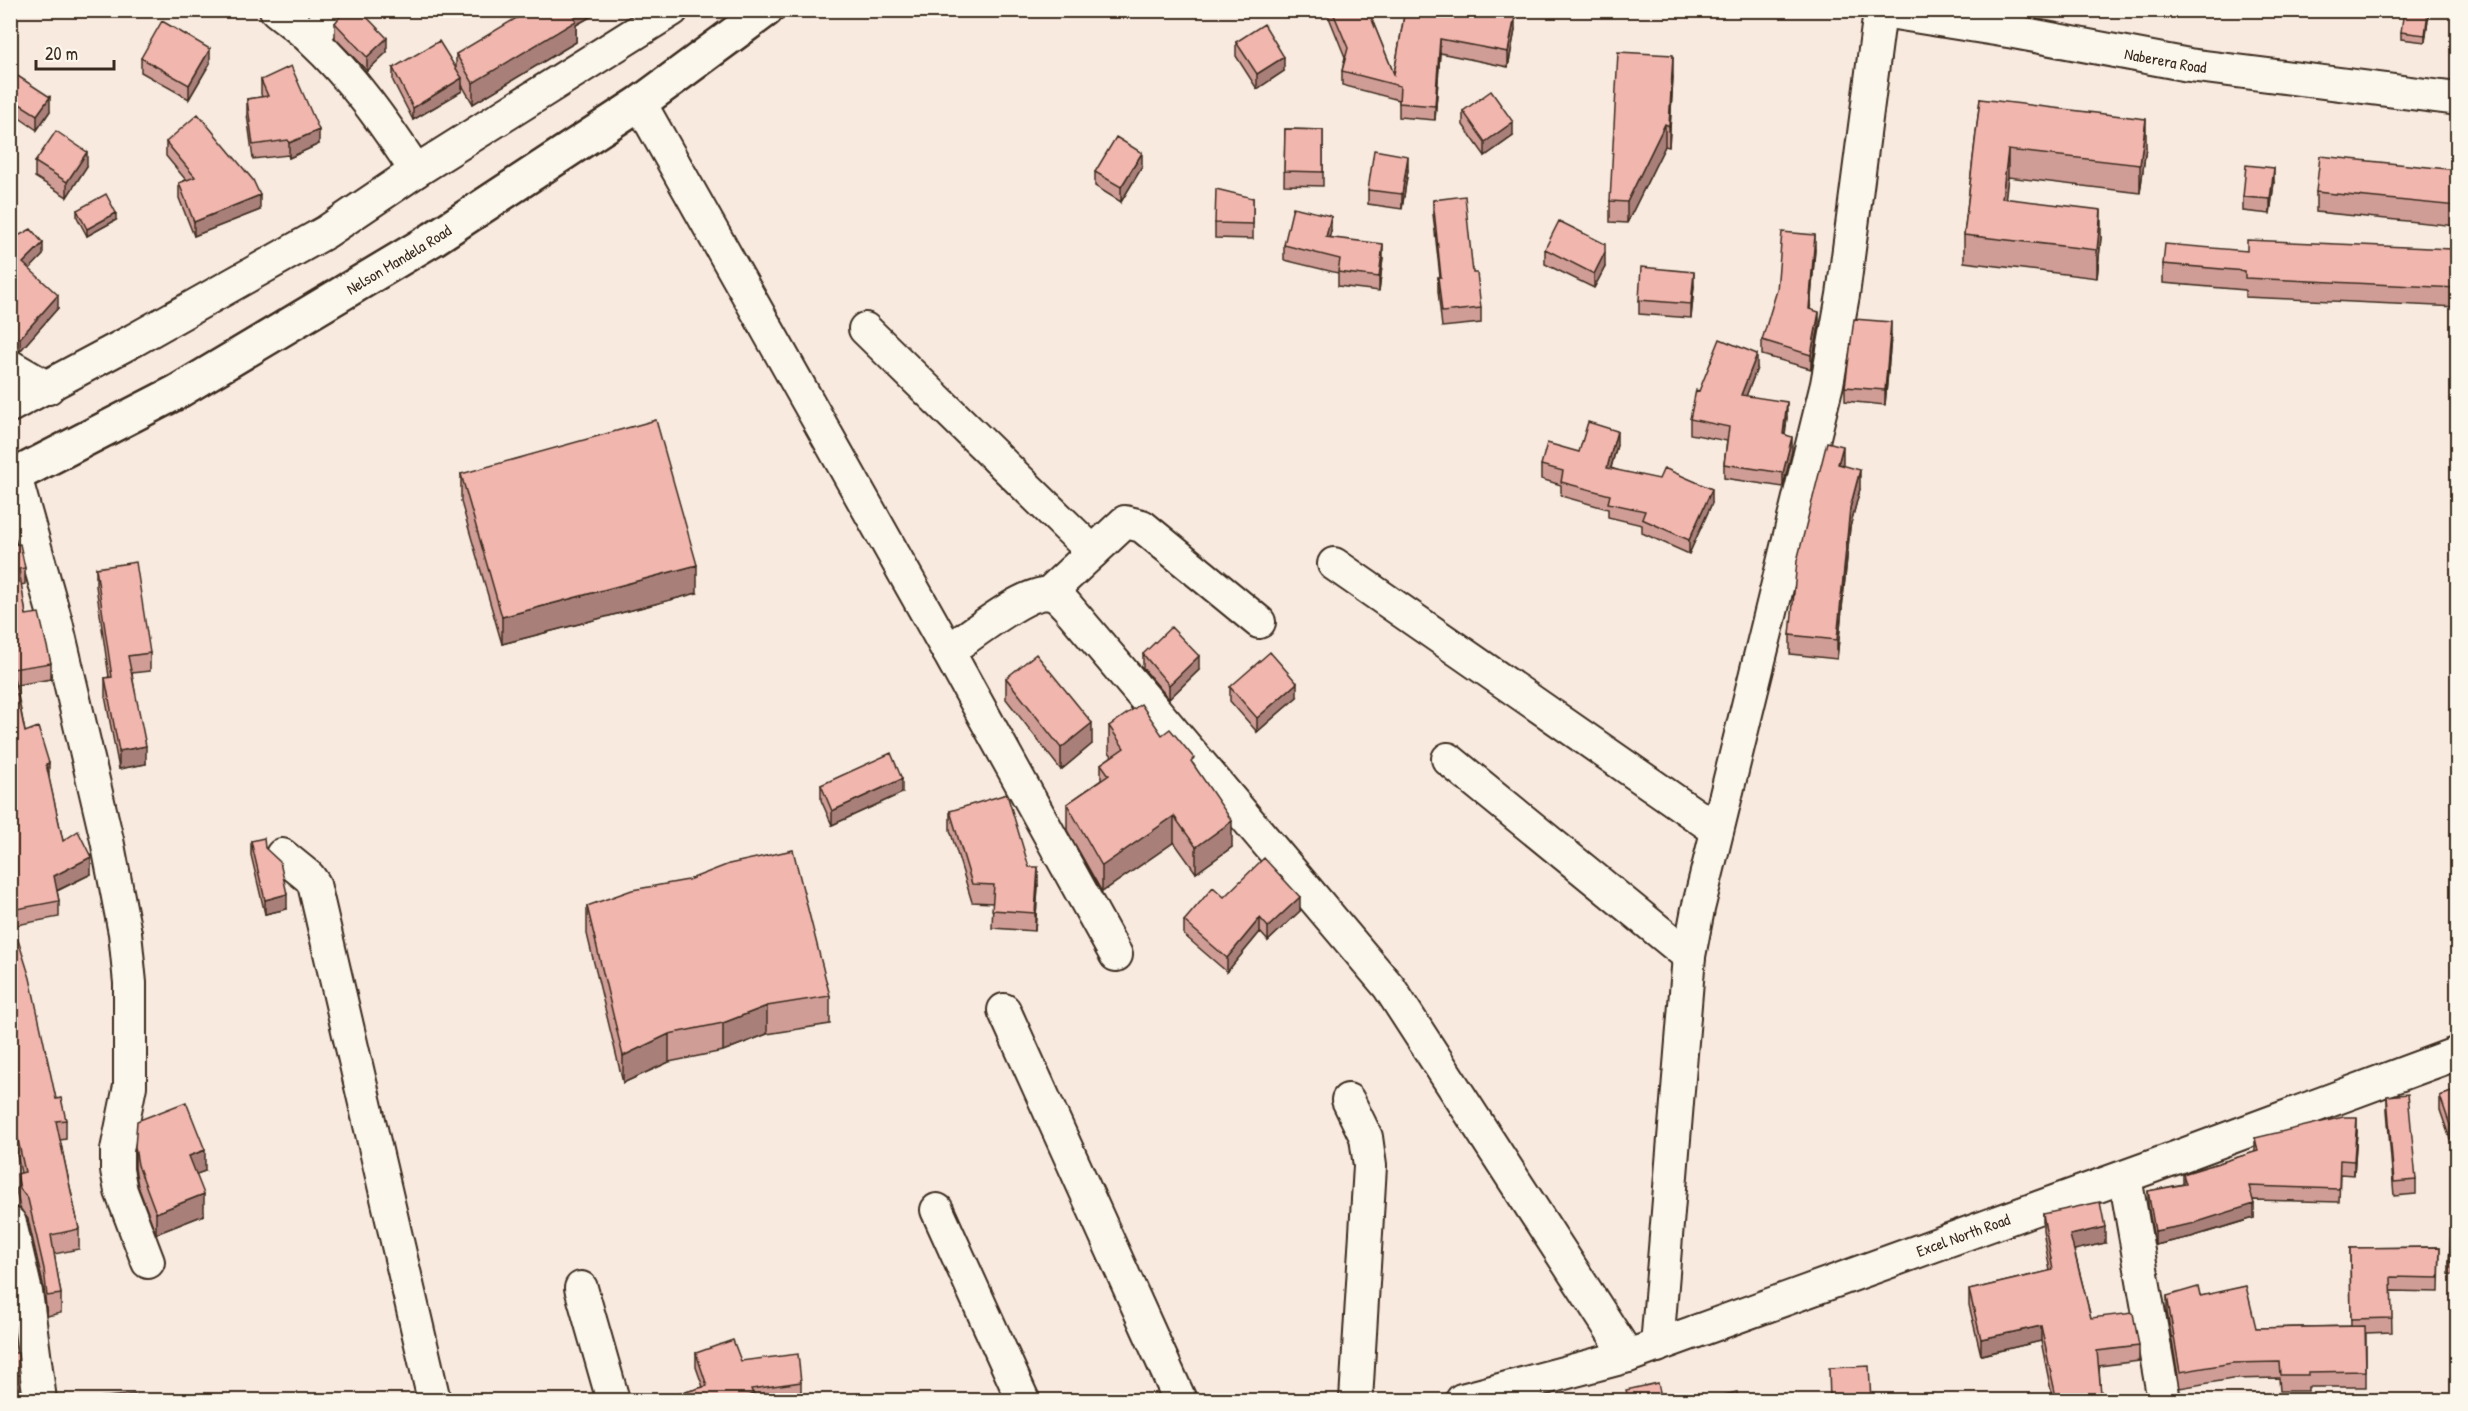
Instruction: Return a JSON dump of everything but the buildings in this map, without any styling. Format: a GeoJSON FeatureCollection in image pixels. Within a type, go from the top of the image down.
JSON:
{"type":"FeatureCollection","features":[{"type":"Feature","properties":{"kind":"main road","name":"Nelson Mandela Road"},"geometry":{"type":"LineString","coordinates":[[13,477],[177,392],[433,239],[640,103],[766,10]]}},
{"type":"Feature","properties":{"kind":"street"},"geometry":{"type":"LineString","coordinates":[[276,10],[311,39],[378,113],[416,171]]}},
{"type":"Feature","properties":{"kind":"street"},"geometry":{"type":"LineString","coordinates":[[311,39],[335,10]]}},
{"type":"Feature","properties":{"kind":"street"},"geometry":{"type":"LineString","coordinates":[[10,406],[48,388],[326,232],[416,171],[672,10]]}},
{"type":"Feature","properties":{"kind":"street"},"geometry":{"type":"LineString","coordinates":[[1657,1346],[1689,956],[1827,384],[1843,295],[1878,11]]}},
{"type":"Feature","properties":{"kind":"street","name":"Naberera Road"},"geometry":{"type":"LineString","coordinates":[[1878,11],[2014,32],[2189,65],[2457,99]]}},
{"type":"Feature","properties":{"kind":"street"},"geometry":{"type":"LineString","coordinates":[[640,103],[1116,955]]}},
{"type":"Feature","properties":{"kind":"street"},"geometry":{"type":"LineString","coordinates":[[865,329],[1093,552]]}},
{"type":"Feature","properties":{"kind":"street"},"geometry":{"type":"LineString","coordinates":[[10,366],[48,388]]}},
{"type":"Feature","properties":{"kind":"street"},"geometry":{"type":"LineString","coordinates":[[13,477],[56,622],[107,840],[124,933],[130,983],[130,1086],[117,1150],[117,1170],[124,1200],[148,1262]]}},
{"type":"Feature","properties":{"kind":"street"},"geometry":{"type":"LineString","coordinates":[[948,651],[1026,597],[1049,593],[1125,522],[1142,526],[1259,622]]}},
{"type":"Feature","properties":{"kind":"street"},"geometry":{"type":"LineString","coordinates":[[1334,564],[1718,830]]}},
{"type":"Feature","properties":{"kind":"street"},"geometry":{"type":"LineString","coordinates":[[1049,593],[1066,605],[1389,987],[1628,1356]]}},
{"type":"Feature","properties":{"kind":"street"},"geometry":{"type":"LineString","coordinates":[[1448,759],[1689,956]]}},
{"type":"Feature","properties":{"kind":"street"},"geometry":{"type":"LineString","coordinates":[[282,855],[309,877],[314,884],[434,1401]]}},
{"type":"Feature","properties":{"kind":"street"},"geometry":{"type":"LineString","coordinates":[[1004,1010],[1180,1401]]}},
{"type":"Feature","properties":{"kind":"street","name":"Excel North Road"},"geometry":{"type":"LineString","coordinates":[[1462,1401],[1657,1346],[2125,1177],[2457,1053]]}},
{"type":"Feature","properties":{"kind":"street"},"geometry":{"type":"LineString","coordinates":[[1348,1100],[1365,1137],[1370,1166],[1356,1401]]}},
{"type":"Feature","properties":{"kind":"street"},"geometry":{"type":"LineString","coordinates":[[2125,1177],[2164,1401]]}},
{"type":"Feature","properties":{"kind":"street"},"geometry":{"type":"LineString","coordinates":[[937,1210],[1023,1401]]}},
{"type":"Feature","properties":{"kind":"street"},"geometry":{"type":"LineString","coordinates":[[10,1222],[26,1292],[40,1401]]}},
{"type":"Feature","properties":{"kind":"street"},"geometry":{"type":"LineString","coordinates":[[581,1288],[613,1401]]}}]}
